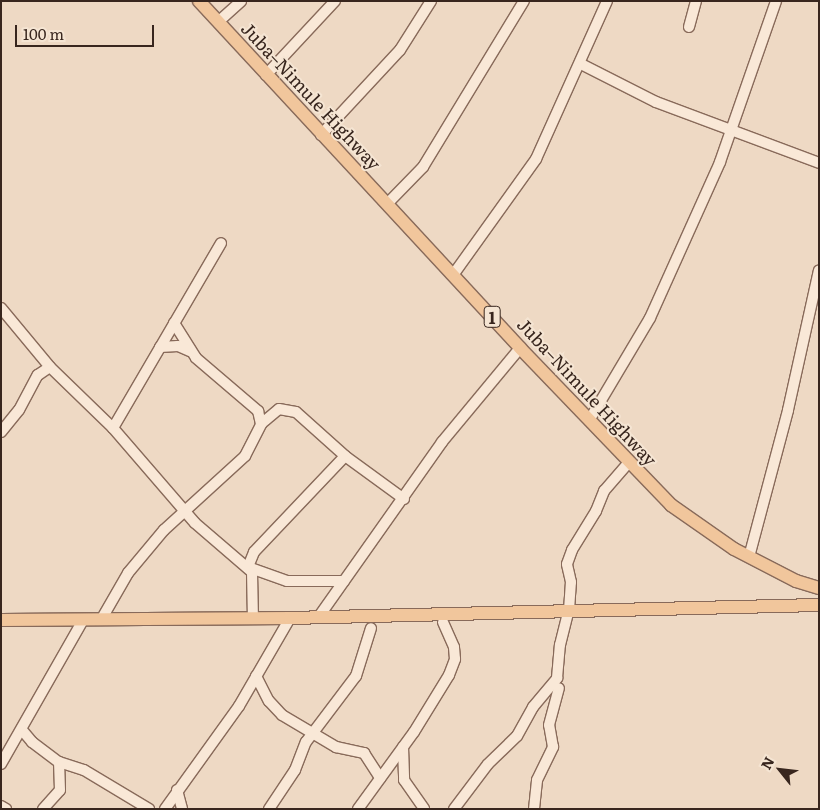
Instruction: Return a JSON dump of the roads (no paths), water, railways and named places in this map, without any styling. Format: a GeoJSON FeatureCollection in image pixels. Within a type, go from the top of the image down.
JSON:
{"type":"FeatureCollection","features":[{"type":"Feature","properties":{"kind":"main road","name":"Juba–Nimule Highway"},"geometry":{"type":"LineString","coordinates":[[200,1],[321,135],[520,348],[590,419],[628,463],[671,504],[749,557],[796,581],[819,588]]}},
{"type":"Feature","properties":{"kind":"main road"},"geometry":{"type":"LineString","coordinates":[[1,620],[290,618],[320,615],[819,605]]}},
{"type":"Feature","properties":{"kind":"street"},"geometry":{"type":"LineString","coordinates":[[218,22],[241,1]]}},
{"type":"Feature","properties":{"kind":"street"},"geometry":{"type":"LineString","coordinates":[[266,75],[335,1]]}},
{"type":"Feature","properties":{"kind":"street"},"geometry":{"type":"LineString","coordinates":[[321,135],[400,50],[431,1]]}},
{"type":"Feature","properties":{"kind":"street"},"geometry":{"type":"LineString","coordinates":[[387,204],[423,166],[524,1]]}},
{"type":"Feature","properties":{"kind":"street"},"geometry":{"type":"LineString","coordinates":[[453,275],[536,159],[581,64],[607,1]]}},
{"type":"Feature","properties":{"kind":"street"},"geometry":{"type":"LineString","coordinates":[[689,27],[696,1]]}},
{"type":"Feature","properties":{"kind":"street"},"geometry":{"type":"LineString","coordinates":[[590,419],[650,318],[720,162],[776,1]]}},
{"type":"Feature","properties":{"kind":"street"},"geometry":{"type":"LineString","coordinates":[[581,64],[656,102],[819,162]]}},
{"type":"Feature","properties":{"kind":"street"},"geometry":{"type":"LineString","coordinates":[[113,428],[221,243]]}},
{"type":"Feature","properties":{"kind":"street"},"geometry":{"type":"LineString","coordinates":[[749,557],[788,410],[819,270]]}},
{"type":"Feature","properties":{"kind":"street"},"geometry":{"type":"LineString","coordinates":[[1,308],[50,368],[113,428],[208,536],[248,567],[287,581],[344,581]]}},
{"type":"Feature","properties":{"kind":"street"},"geometry":{"type":"LineString","coordinates":[[174,323],[190,351],[219,380],[258,411],[261,424]]}},
{"type":"Feature","properties":{"kind":"street"},"geometry":{"type":"LineString","coordinates":[[160,347],[178,346],[190,351]]}},
{"type":"Feature","properties":{"kind":"street"},"geometry":{"type":"LineString","coordinates":[[320,615],[404,499],[442,442],[520,348]]}},
{"type":"Feature","properties":{"kind":"street"},"geometry":{"type":"LineString","coordinates":[[1,432],[20,410],[38,375],[50,368]]}},
{"type":"Feature","properties":{"kind":"street"},"geometry":{"type":"LineString","coordinates":[[249,402],[296,412],[345,456],[404,499]]}},
{"type":"Feature","properties":{"kind":"street"},"geometry":{"type":"LineString","coordinates":[[101,620],[128,573],[185,509],[245,456],[261,424],[279,408]]}},
{"type":"Feature","properties":{"kind":"street"},"geometry":{"type":"LineString","coordinates":[[253,618],[254,580],[248,567],[254,552],[345,456]]}},
{"type":"Feature","properties":{"kind":"street"},"geometry":{"type":"LineString","coordinates":[[454,809],[488,764],[517,736],[533,707],[558,678],[560,645],[569,610],[571,582],[568,564],[572,550],[596,512],[604,491],[628,463]]}},
{"type":"Feature","properties":{"kind":"street"},"geometry":{"type":"LineString","coordinates":[[165,809],[239,706],[290,618]]}},
{"type":"Feature","properties":{"kind":"street"},"geometry":{"type":"LineString","coordinates":[[1,764],[83,620]]}},
{"type":"Feature","properties":{"kind":"street"},"geometry":{"type":"LineString","coordinates":[[358,809],[441,692],[455,659],[444,622]]}},
{"type":"Feature","properties":{"kind":"street"},"geometry":{"type":"LineString","coordinates":[[269,809],[293,775],[313,732],[356,676],[371,628]]}},
{"type":"Feature","properties":{"kind":"street"},"geometry":{"type":"LineString","coordinates":[[256,676],[269,701],[282,715],[336,747],[364,753],[380,778]]}},
{"type":"Feature","properties":{"kind":"street"},"geometry":{"type":"LineString","coordinates":[[534,809],[537,780],[553,748],[549,725],[560,688]]}},
{"type":"Feature","properties":{"kind":"street"},"geometry":{"type":"LineString","coordinates":[[22,730],[32,742],[59,762],[84,770],[149,809]]}},
{"type":"Feature","properties":{"kind":"street"},"geometry":{"type":"LineString","coordinates":[[403,747],[404,780],[425,808]]}},
{"type":"Feature","properties":{"kind":"street"},"geometry":{"type":"LineString","coordinates":[[43,809],[60,790],[59,762]]}},
{"type":"Feature","properties":{"kind":"street"},"geometry":{"type":"LineString","coordinates":[[177,790],[182,809]]}},
{"type":"Feature","properties":{"kind":"street"},"geometry":{"type":"LineString","coordinates":[[1,806],[6,809]]}}]}
